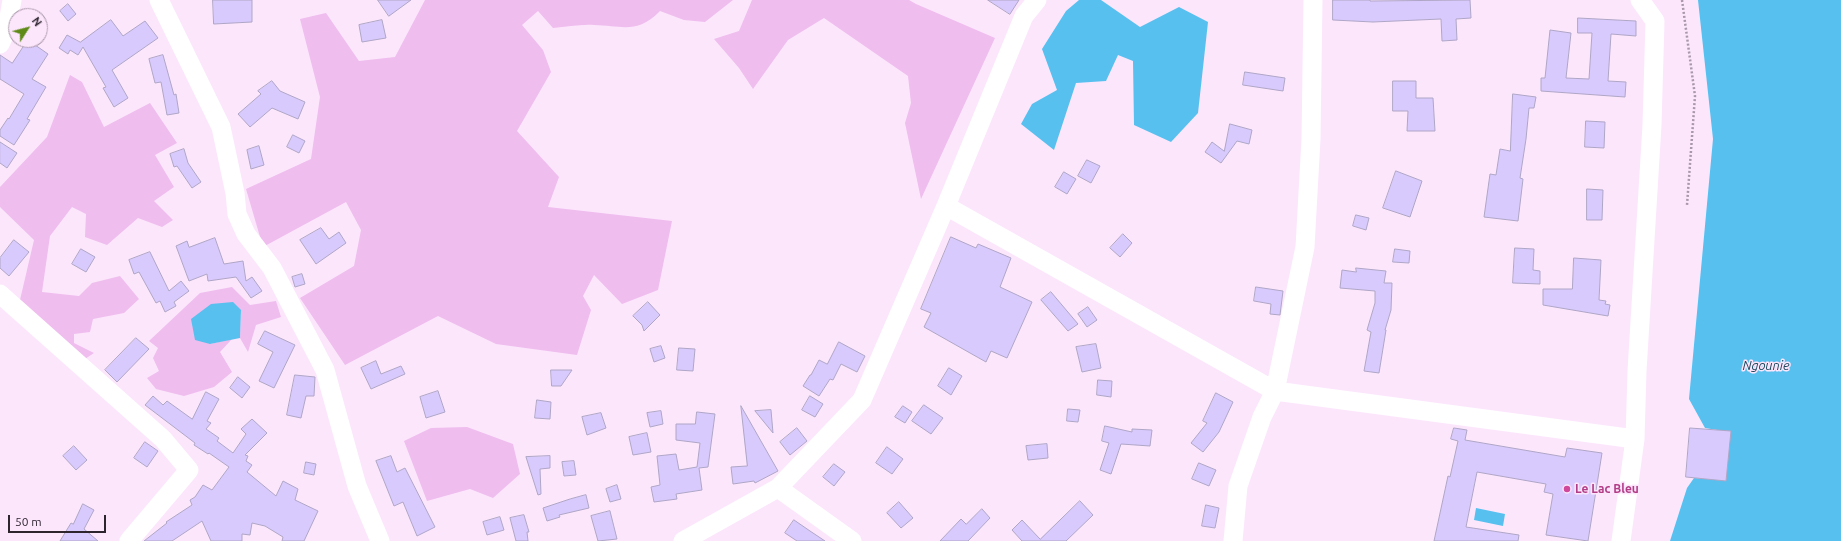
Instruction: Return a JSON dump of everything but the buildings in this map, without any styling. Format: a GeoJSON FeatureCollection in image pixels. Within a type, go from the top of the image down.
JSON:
{"type":"FeatureCollection","features":[{"type":"Feature","properties":{"kind":"street"},"geometry":{"type":"LineString","coordinates":[[0,44],[7,29],[12,0]]}},
{"type":"Feature","properties":{"kind":"street"},"geometry":{"type":"LineString","coordinates":[[159,0],[222,126],[235,193],[237,214],[246,234],[272,268],[325,370],[357,486],[380,541]]}},
{"type":"Feature","properties":{"kind":"street"},"geometry":{"type":"LineString","coordinates":[[683,541],[778,488],[862,400],[946,206],[1024,16],[1037,0]]}},
{"type":"Feature","properties":{"kind":"street"},"geometry":{"type":"LineString","coordinates":[[1233,541],[1238,486],[1262,417],[1275,392],[1305,246],[1311,139],[1313,0]]}},
{"type":"Feature","properties":{"kind":"street"},"geometry":{"type":"LineString","coordinates":[[1621,541],[1635,439],[1637,371],[1652,126],[1655,21],[1640,0]]}},
{"type":"Feature","properties":{"kind":"street"},"geometry":{"type":"LineString","coordinates":[[946,206],[1275,392],[1635,439]]}},
{"type":"Feature","properties":{"kind":"street"},"geometry":{"type":"LineString","coordinates":[[0,294],[163,439],[189,470],[129,541]]}},
{"type":"Feature","properties":{"kind":"street"},"geometry":{"type":"LineString","coordinates":[[778,488],[852,541]]}},
{"type":"Feature","properties":{"kind":"path"},"geometry":{"type":"LineString","coordinates":[[1682,0],[1696,96],[1687,205]]}},
{"type":"Feature","properties":{"kind":"shaded area"},"geometry":{"type":"Polygon","coordinates":[[[425,0],[733,0],[705,22],[684,20],[660,11],[652,18],[637,26],[622,27],[579,25],[553,28],[538,11],[522,25],[543,50],[551,72],[517,131],[559,177],[548,207],[672,221],[658,290],[622,304],[594,275],[583,296],[591,310],[577,355],[496,344],[438,316],[345,365],[300,298],[354,266],[361,230],[346,202],[263,247],[246,189],[311,159],[320,97],[300,19],[326,13],[359,61],[395,57],[425,0]]]}},
{"type":"Feature","properties":{"kind":"shaded area"},"geometry":{"type":"Polygon","coordinates":[[[752,0],[909,0],[995,38],[921,199],[905,123],[911,103],[908,76],[824,18],[788,40],[753,89],[739,68],[714,39],[739,31],[752,0]]]}},
{"type":"Feature","properties":{"kind":"shaded area"},"geometry":{"type":"Polygon","coordinates":[[[70,75],[82,82],[104,127],[150,103],[177,143],[155,155],[174,187],[154,201],[173,220],[162,227],[138,218],[107,245],[85,237],[86,214],[72,207],[50,236],[42,292],[79,296],[92,283],[120,276],[139,299],[124,313],[93,319],[90,332],[74,334],[74,343],[94,353],[82,361],[20,300],[34,240],[0,207],[0,187],[47,137],[70,75]]]}},
{"type":"Feature","properties":{"kind":"shaded area"},"geometry":{"type":"Polygon","coordinates":[[[232,287],[250,305],[276,301],[281,317],[256,325],[248,352],[240,338],[241,310],[210,344],[232,339],[220,352],[232,372],[214,387],[184,396],[156,389],[147,378],[159,371],[153,358],[158,348],[149,341],[200,293],[232,287]]]}},
{"type":"Feature","properties":{"kind":"shaded area"},"geometry":{"type":"Polygon","coordinates":[[[467,427],[513,444],[520,474],[493,498],[470,489],[427,501],[404,441],[431,428],[467,427]]]}},
{"type":"Feature","properties":{"kind":"water"},"geometry":{"type":"Polygon","coordinates":[[[1079,0],[1101,0],[1140,27],[1179,7],[1208,22],[1198,113],[1171,142],[1134,125],[1133,61],[1118,55],[1106,81],[1076,83],[1054,150],[1021,124],[1032,104],[1057,90],[1042,49],[1066,11],[1079,0]]]}},
{"type":"Feature","properties":{"kind":"water","name":"Ngounie"},"geometry":{"type":"Polygon","coordinates":[[[1698,0],[1841,0],[1841,541],[1670,541],[1687,488],[1694,478],[1726,480],[1730,432],[1705,428],[1689,399],[1713,139],[1698,0]]]}},
{"type":"Feature","properties":{"kind":"water"},"geometry":{"type":"Polygon","coordinates":[[[233,302],[241,310],[240,338],[210,344],[195,340],[191,319],[211,304],[233,302]]]}},
{"type":"Feature","properties":{"kind":"water"},"geometry":{"type":"Polygon","coordinates":[[[1476,508],[1505,514],[1503,526],[1474,520],[1476,508]]]}},
{"type":"Feature","properties":{"kind":"place","name":"Le Lac Bleu"},"geometry":{"type":"Point","coordinates":[1567,489]}}]}
